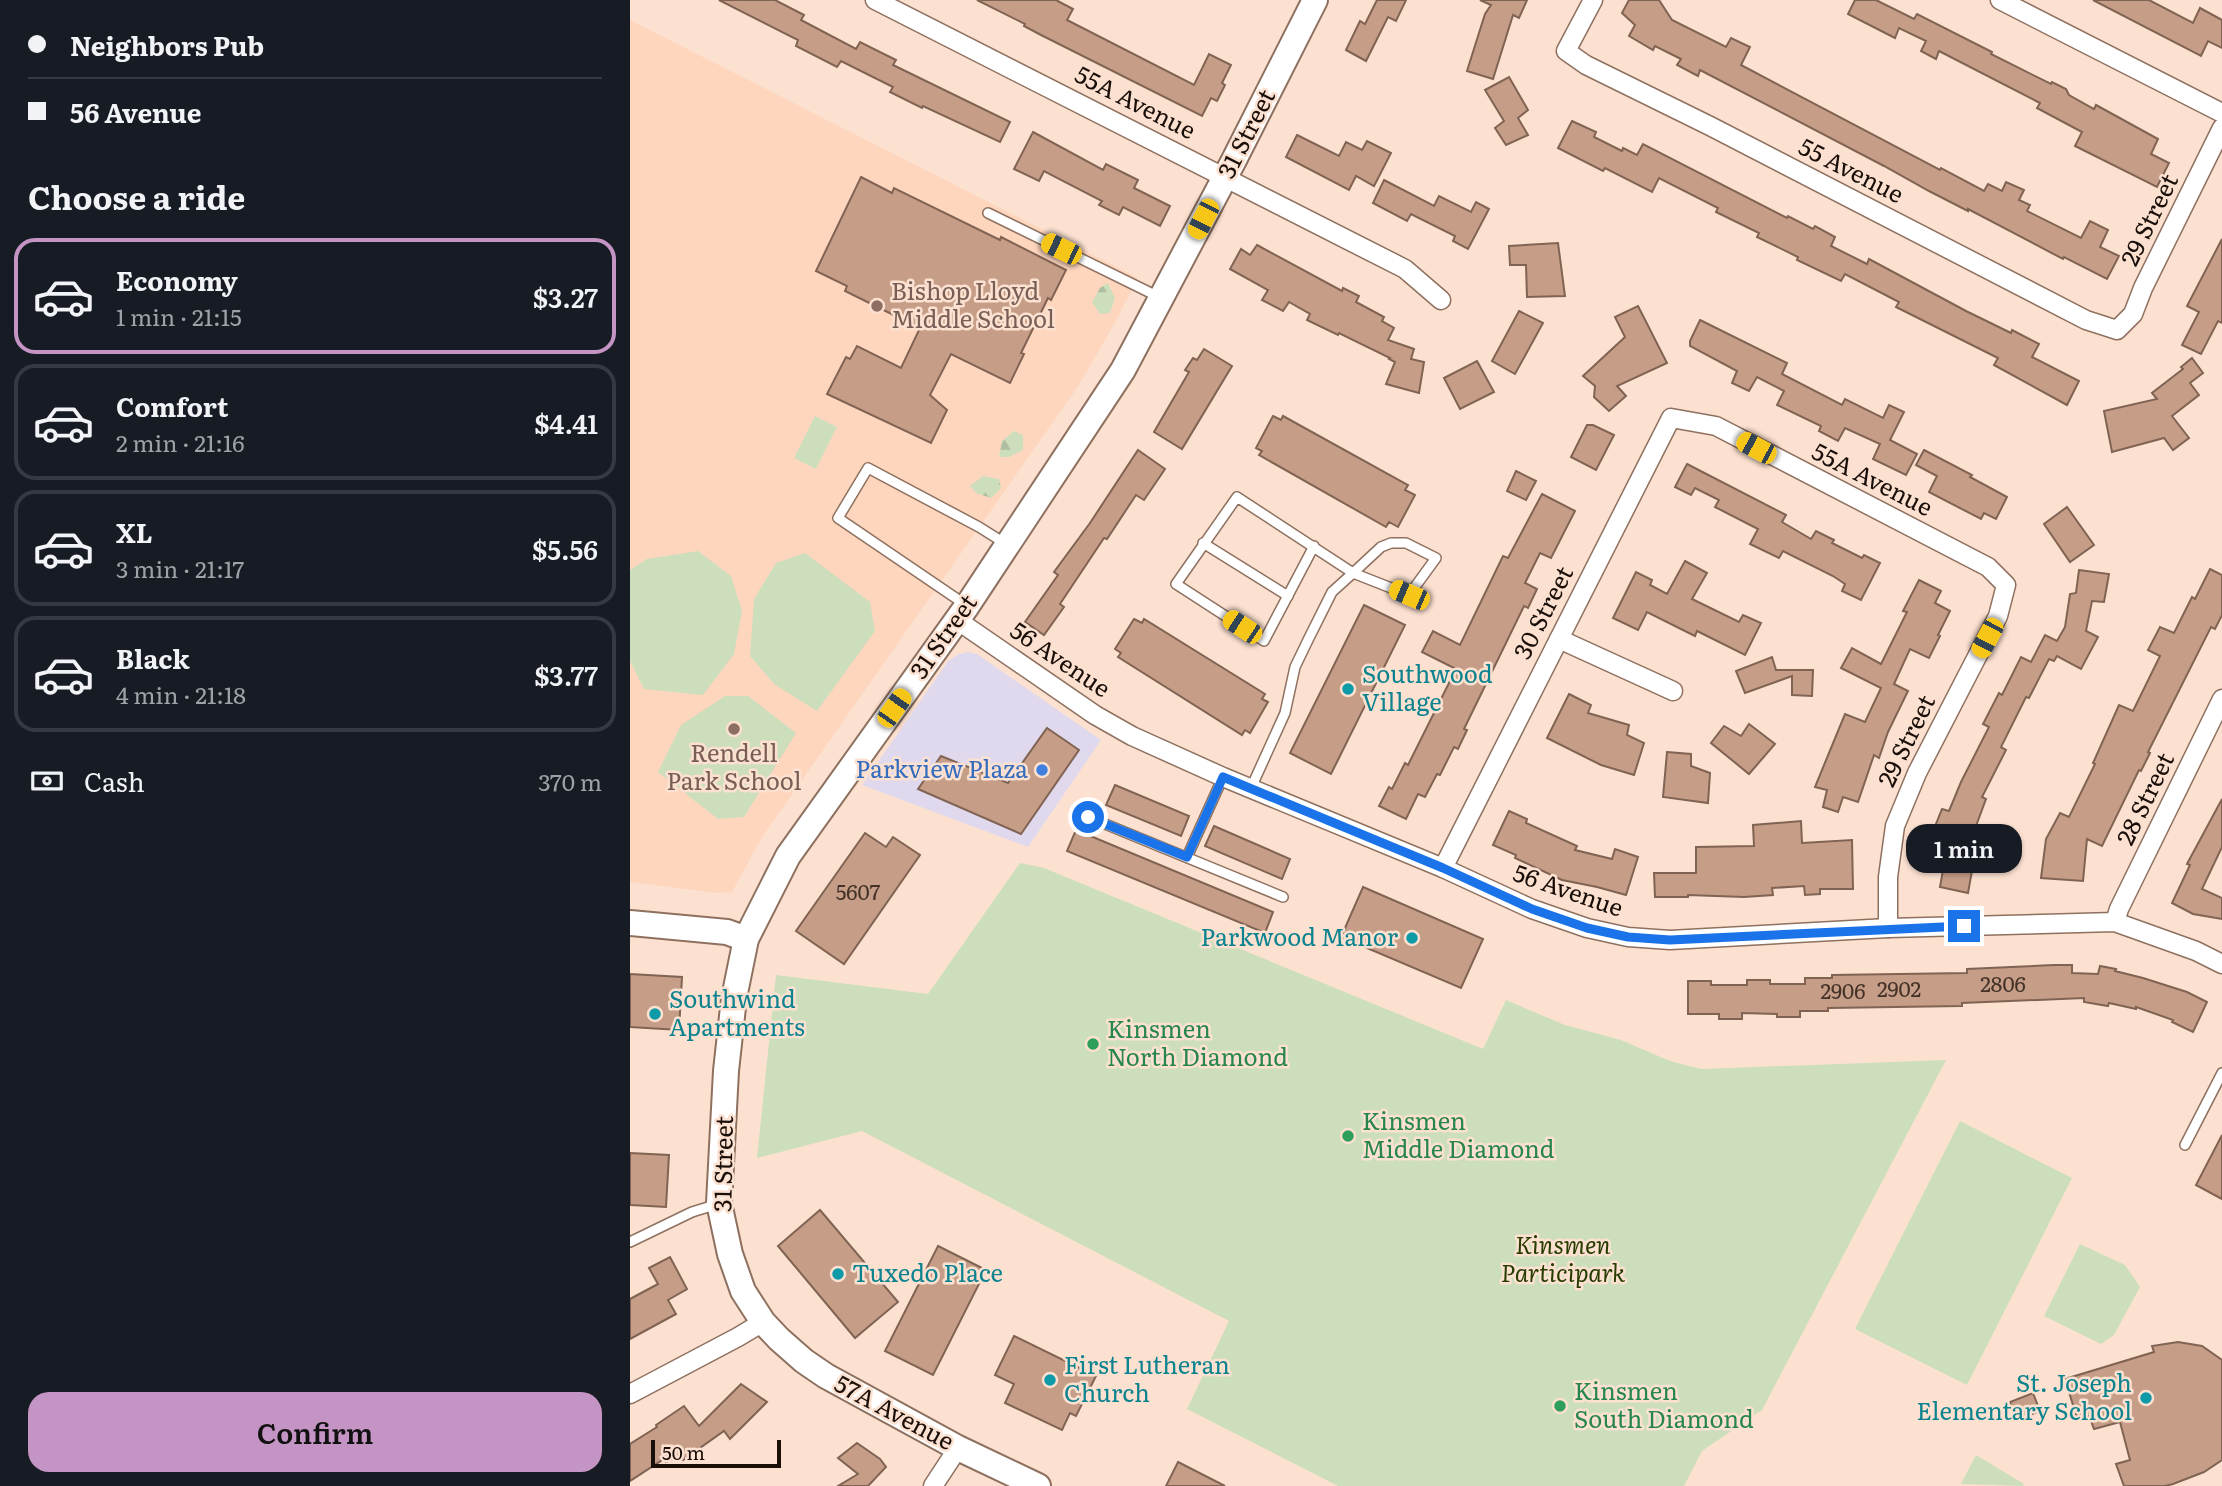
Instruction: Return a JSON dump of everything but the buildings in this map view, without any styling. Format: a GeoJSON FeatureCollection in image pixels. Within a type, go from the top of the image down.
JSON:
{"type":"FeatureCollection","features":[{"type":"Feature","properties":{"kind":"street","name":"55A Avenue"},"geometry":{"type":"LineString","coordinates":[[875,0],[1405,269],[1441,300]]}},
{"type":"Feature","properties":{"kind":"street","name":"31 Street"},"geometry":{"type":"LineString","coordinates":[[763,1322],[738,1282],[719,1203],[726,1071],[734,998],[746,939],[788,856],[962,613],[1123,370],[1315,0]]}},
{"type":"Feature","properties":{"kind":"street","name":"55 Avenue"},"geometry":{"type":"LineString","coordinates":[[1593,0],[1566,51],[1586,65],[2086,320],[2117,330]]}},
{"type":"Feature","properties":{"kind":"street"},"geometry":{"type":"LineString","coordinates":[[2000,0],[2222,113]]}},
{"type":"Feature","properties":{"kind":"street","name":"29 Street"},"geometry":{"type":"LineString","coordinates":[[2117,330],[2133,314],[2143,288],[2222,128]]}},
{"type":"Feature","properties":{"kind":"street","name":"55A Avenue"},"geometry":{"type":"LineString","coordinates":[[1671,418],[1716,426],[1988,567],[2006,585]]}},
{"type":"Feature","properties":{"kind":"street","name":"30 Street"},"geometry":{"type":"LineString","coordinates":[[1443,868],[1671,418]]}},
{"type":"Feature","properties":{"kind":"street","name":"29 Street"},"geometry":{"type":"LineString","coordinates":[[1888,929],[1888,877],[1895,826],[1917,773],[1998,616],[2006,585]]}},
{"type":"Feature","properties":{"kind":"street","name":"56 Avenue"},"geometry":{"type":"LineString","coordinates":[[962,613],[1096,715],[1132,736],[1223,777],[1443,868],[1532,909],[1587,928],[1628,937],[1670,940],[1888,929],[2115,922],[2196,951],[2222,964]]}},
{"type":"Feature","properties":{"kind":"street"},"geometry":{"type":"LineString","coordinates":[[1559,639],[1673,691]]}},
{"type":"Feature","properties":{"kind":"street","name":"28 Street"},"geometry":{"type":"LineString","coordinates":[[2115,922],[2222,699]]}},
{"type":"Feature","properties":{"kind":"street"},"geometry":{"type":"LineString","coordinates":[[630,923],[727,932],[746,939]]}},
{"type":"Feature","properties":{"kind":"street"},"geometry":{"type":"LineString","coordinates":[[630,1394],[763,1322]]}},
{"type":"Feature","properties":{"kind":"street","name":"57A Avenue"},"geometry":{"type":"LineString","coordinates":[[763,1322],[804,1362],[826,1376],[958,1447],[1038,1486]]}},
{"type":"Feature","properties":{"kind":"street"},"geometry":{"type":"LineString","coordinates":[[933,1486],[958,1447]]}},
{"type":"Feature","properties":{"kind":"lane"},"geometry":{"type":"LineString","coordinates":[[988,213],[1162,299]]}},
{"type":"Feature","properties":{"kind":"lane"},"geometry":{"type":"LineString","coordinates":[[962,613],[838,519],[868,468],[1007,544]]}},
{"type":"Feature","properties":{"kind":"lane"},"geometry":{"type":"LineString","coordinates":[[1251,788],[1285,713],[1295,667],[1332,592],[1353,573],[1381,547],[1391,543],[1406,543],[1436,558],[1409,595],[1353,573],[1314,547],[1237,498],[1176,584],[1264,641],[1314,547]]}},
{"type":"Feature","properties":{"kind":"lane"},"geometry":{"type":"LineString","coordinates":[[1203,543],[1287,596]]}},
{"type":"Feature","properties":{"kind":"lane"},"geometry":{"type":"LineString","coordinates":[[1187,857],[1223,777]]}},
{"type":"Feature","properties":{"kind":"lane"},"geometry":{"type":"LineString","coordinates":[[1088,817],[1283,897]]}},
{"type":"Feature","properties":{"kind":"lane"},"geometry":{"type":"LineString","coordinates":[[2185,1145],[2222,1073]]}},
{"type":"Feature","properties":{"kind":"lane"},"geometry":{"type":"LineString","coordinates":[[630,1242],[692,1212],[719,1203]]}},
{"type":"Feature","properties":{"kind":"shaded area","name":"Bishop Lloyd Middle School"},"geometry":{"type":"Polygon","coordinates":[[[630,20],[1138,278],[1079,385],[762,837],[732,892],[717,893],[630,882],[630,20]]]}},
{"type":"Feature","properties":{"kind":"shaded area"},"geometry":{"type":"Polygon","coordinates":[[[968,652],[977,654],[1101,740],[1028,847],[862,785],[948,661],[968,652]]]}},
{"type":"Feature","properties":{"kind":"green space"},"geometry":{"type":"Polygon","coordinates":[[[1108,283],[1115,298],[1110,313],[1100,314],[1092,302],[1100,288],[1108,283]]]}},
{"type":"Feature","properties":{"kind":"green space"},"geometry":{"type":"Polygon","coordinates":[[[815,416],[837,427],[816,469],[794,458],[815,416]]]}},
{"type":"Feature","properties":{"kind":"green space"},"geometry":{"type":"Polygon","coordinates":[[[1014,431],[1023,435],[1023,450],[1009,457],[999,457],[1002,441],[1014,431]]]}},
{"type":"Feature","properties":{"kind":"green space"},"geometry":{"type":"Polygon","coordinates":[[[983,476],[999,479],[1001,488],[991,498],[976,493],[970,486],[983,476]]]}},
{"type":"Feature","properties":{"kind":"green space"},"geometry":{"type":"Polygon","coordinates":[[[698,551],[731,576],[742,611],[734,654],[703,695],[644,689],[630,661],[630,570],[647,559],[698,551]]]}},
{"type":"Feature","properties":{"kind":"green space"},"geometry":{"type":"Polygon","coordinates":[[[805,553],[870,602],[875,631],[817,711],[774,684],[750,656],[754,599],[776,563],[805,553]]]}},
{"type":"Feature","properties":{"kind":"green space"},"geometry":{"type":"Polygon","coordinates":[[[725,696],[748,696],[796,733],[744,817],[718,819],[658,772],[681,725],[725,696]]]}},
{"type":"Feature","properties":{"kind":"green space","name":"Kinsmen Participark"},"geometry":{"type":"Polygon","coordinates":[[[1020,863],[1044,868],[1483,1049],[1506,1000],[1565,1025],[1621,1040],[1670,1061],[1701,1069],[1946,1060],[1762,1410],[1702,1451],[1684,1486],[1338,1486],[1187,1409],[1229,1321],[862,1131],[757,1158],[776,975],[928,994],[1020,863]]]}},
{"type":"Feature","properties":{"kind":"green space"},"geometry":{"type":"Polygon","coordinates":[[[1960,1121],[2072,1178],[1967,1385],[1855,1329],[1960,1121]]]}},
{"type":"Feature","properties":{"kind":"green space"},"geometry":{"type":"Polygon","coordinates":[[[2080,1244],[2125,1265],[2140,1287],[2114,1335],[2101,1344],[2044,1316],[2080,1244]]]}},
{"type":"Feature","properties":{"kind":"green space"},"geometry":{"type":"Polygon","coordinates":[[[1976,1455],[2024,1484],[2023,1486],[1961,1484],[1976,1455]]]}},
{"type":"Feature","properties":{"kind":"place","name":"Bishop Lloyd Middle School"},"geometry":{"type":"Point","coordinates":[877,306]}},
{"type":"Feature","properties":{"kind":"place","name":"Southwood Village"},"geometry":{"type":"Point","coordinates":[1348,689]}},
{"type":"Feature","properties":{"kind":"place","name":"Rendell Park School"},"geometry":{"type":"Point","coordinates":[734,729]}},
{"type":"Feature","properties":{"kind":"place","name":"Parkview Plaza"},"geometry":{"type":"Point","coordinates":[1042,770]}},
{"type":"Feature","properties":{"kind":"place","name":"Parkwood Manor"},"geometry":{"type":"Point","coordinates":[1412,938]}},
{"type":"Feature","properties":{"kind":"place","name":"Southwind Apartments"},"geometry":{"type":"Point","coordinates":[655,1014]}},
{"type":"Feature","properties":{"kind":"place","name":"Kinsmen North Diamond"},"geometry":{"type":"Point","coordinates":[1093,1044]}},
{"type":"Feature","properties":{"kind":"place","name":"Kinsmen Middle Diamond"},"geometry":{"type":"Point","coordinates":[1348,1136]}},
{"type":"Feature","properties":{"kind":"place","name":"Tuxedo Place"},"geometry":{"type":"Point","coordinates":[838,1274]}},
{"type":"Feature","properties":{"kind":"place","name":"First Lutheran Church"},"geometry":{"type":"Point","coordinates":[1050,1380]}},
{"type":"Feature","properties":{"kind":"place","name":"St. Joseph Elementary School"},"geometry":{"type":"Point","coordinates":[2146,1398]}},
{"type":"Feature","properties":{"kind":"place","name":"Kinsmen South Diamond"},"geometry":{"type":"Point","coordinates":[1560,1406]}},
{"type":"Feature","properties":{"kind":"route"},"geometry":{"type":"LineString","coordinates":[[1088,817],[1187,857],[1223,777],[1443,868],[1532,909],[1587,928],[1628,937],[1670,940],[1964,926]]}}]}
